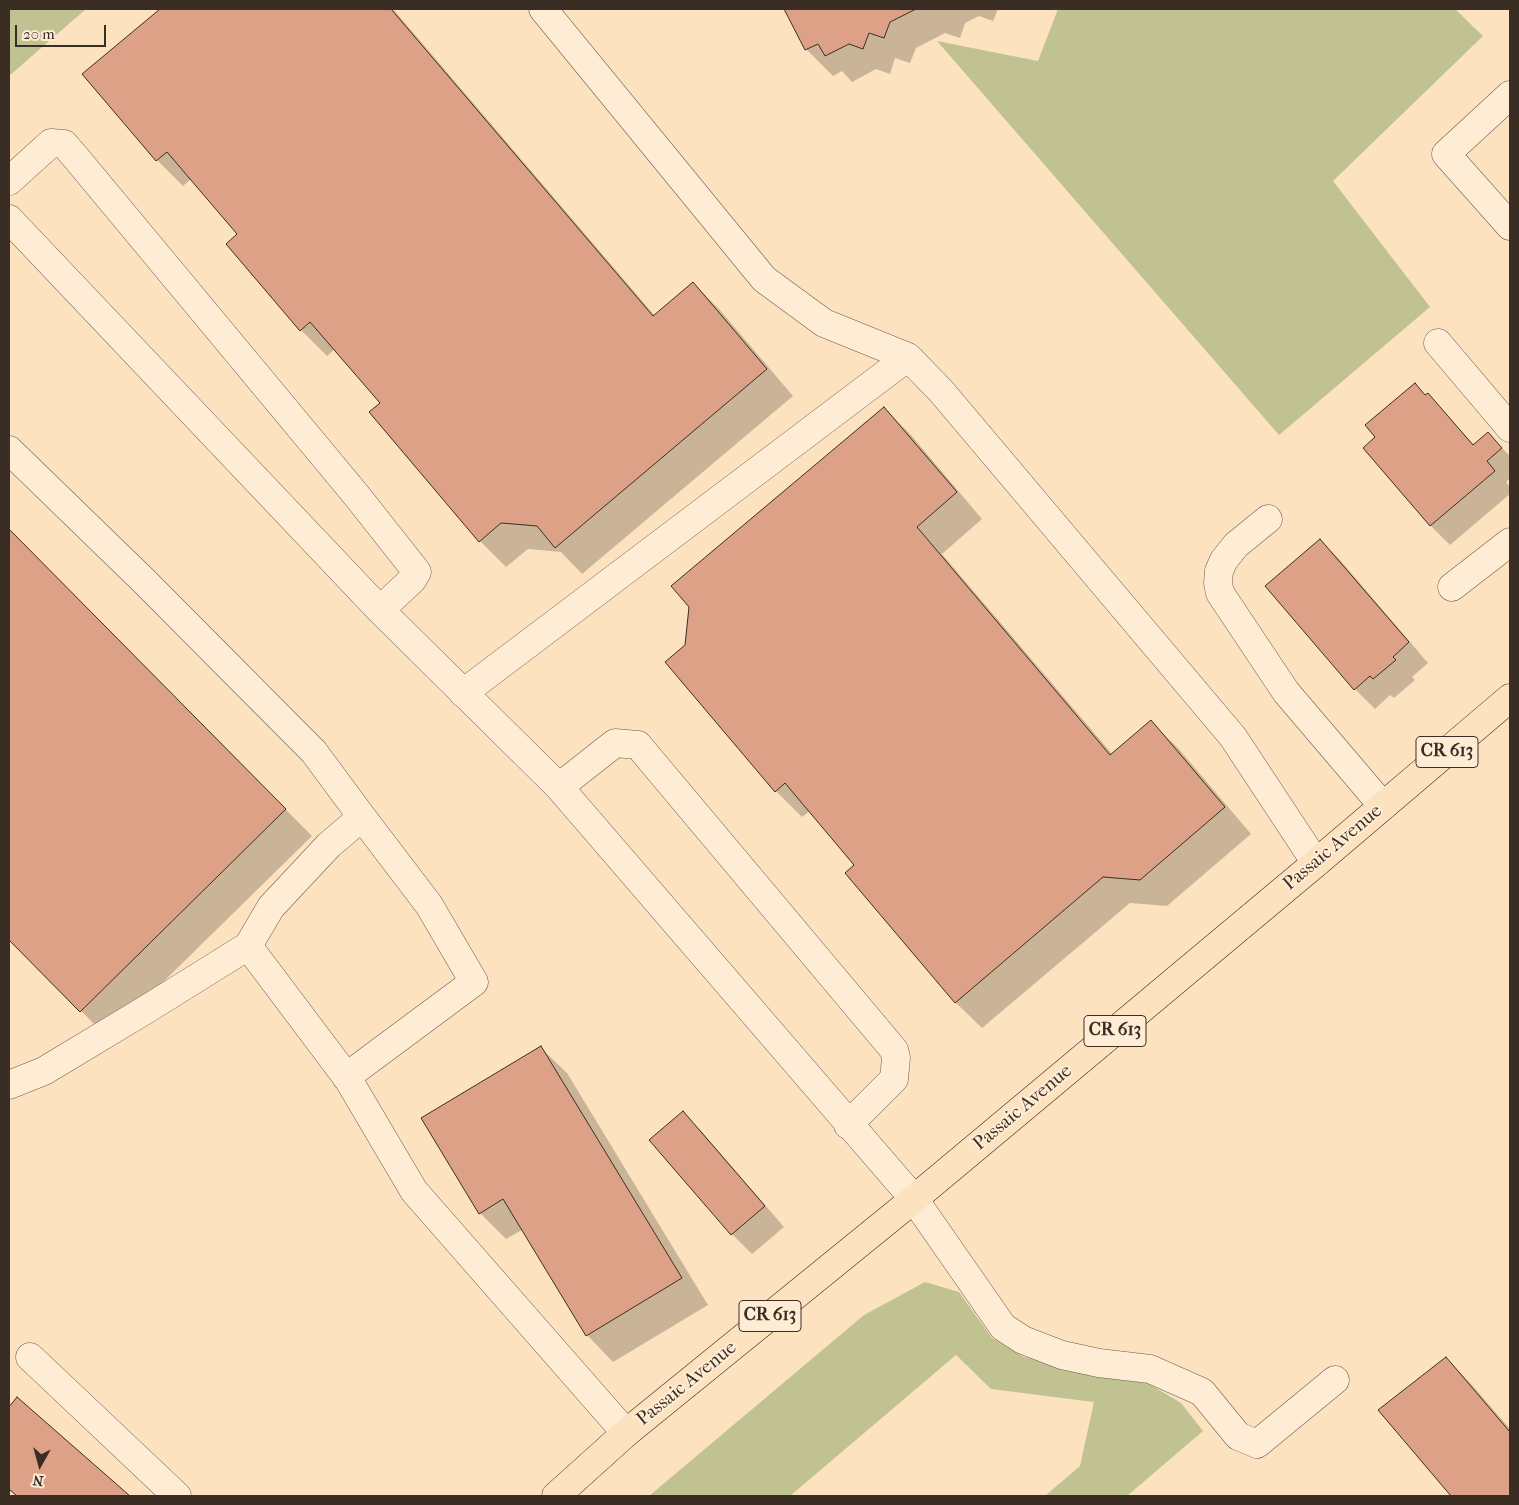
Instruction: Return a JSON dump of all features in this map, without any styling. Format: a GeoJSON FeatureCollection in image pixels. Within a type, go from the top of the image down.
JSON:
{"type":"FeatureCollection","features":[{"type":"Feature","properties":{"kind":"main road","name":"Passaic Avenue"},"geometry":{"type":"LineString","coordinates":[[556,1496],[626,1433],[914,1199],[1510,698]]}},
{"type":"Feature","properties":{"kind":"lane"},"geometry":{"type":"LineString","coordinates":[[543,9],[764,279],[824,323],[908,357],[941,390],[1233,738],[1316,863]]}},
{"type":"Feature","properties":{"kind":"lane"},"geometry":{"type":"LineString","coordinates":[[1510,95],[1446,154],[1510,226]]}},
{"type":"Feature","properties":{"kind":"lane"},"geometry":{"type":"LineString","coordinates":[[9,181],[52,143],[64,144],[77,159],[357,496],[417,572],[412,580],[380,610]]}},
{"type":"Feature","properties":{"kind":"lane"},"geometry":{"type":"LineString","coordinates":[[9,219],[380,610],[560,787],[848,1125],[914,1199],[1003,1327],[1023,1340],[1062,1355],[1099,1363],[1150,1369],[1202,1392],[1238,1436],[1257,1444],[1335,1380]]}},
{"type":"Feature","properties":{"kind":"lane"},"geometry":{"type":"LineString","coordinates":[[1438,343],[1510,428]]}},
{"type":"Feature","properties":{"kind":"lane"},"geometry":{"type":"LineString","coordinates":[[464,693],[908,357]]}},
{"type":"Feature","properties":{"kind":"lane"},"geometry":{"type":"LineString","coordinates":[[9,450],[144,581],[314,752],[429,905],[474,982],[346,1077]]}},
{"type":"Feature","properties":{"kind":"lane"},"geometry":{"type":"LineString","coordinates":[[1268,519],[1236,544],[1224,560],[1219,570],[1218,583],[1220,593],[1286,692],[1383,806]]}},
{"type":"Feature","properties":{"kind":"lane"},"geometry":{"type":"LineString","coordinates":[[1452,587],[1510,542]]}},
{"type":"Feature","properties":{"kind":"lane"},"geometry":{"type":"LineString","coordinates":[[560,787],[614,743],[638,745],[894,1050],[896,1058],[894,1079],[848,1125]]}},
{"type":"Feature","properties":{"kind":"lane"},"geometry":{"type":"LineString","coordinates":[[9,1085],[44,1071],[147,1010],[248,946],[271,907],[329,845],[362,817]]}},
{"type":"Feature","properties":{"kind":"lane"},"geometry":{"type":"LineString","coordinates":[[248,946],[346,1077],[414,1191],[626,1433]]}},
{"type":"Feature","properties":{"kind":"lane"},"geometry":{"type":"LineString","coordinates":[[30,1357],[178,1496]]}},
{"type":"Feature","properties":{"kind":"green space"},"geometry":{"type":"Polygon","coordinates":[[[9,9],[86,9],[9,76],[9,9]]]}},
{"type":"Feature","properties":{"kind":"green space"},"geometry":{"type":"Polygon","coordinates":[[[1058,9],[1455,9],[1483,36],[1333,181],[1430,307],[1279,435],[937,41],[1038,61],[1058,9]]]}},
{"type":"Feature","properties":{"kind":"green space"},"geometry":{"type":"Polygon","coordinates":[[[925,1282],[959,1292],[992,1338],[1024,1357],[1141,1379],[1181,1403],[1203,1431],[1127,1496],[1045,1496],[1080,1466],[1094,1402],[991,1389],[956,1355],[790,1496],[649,1496],[864,1315],[925,1282]]]}},
{"type":"Feature","properties":{"kind":"building"},"geometry":{"type":"Polygon","coordinates":[[[160,9],[391,9],[653,316],[693,282],[767,369],[555,548],[537,526],[501,523],[479,542],[369,412],[380,403],[310,322],[300,331],[226,244],[237,234],[167,152],[156,161],[82,74],[160,9]]]}},
{"type":"Feature","properties":{"kind":"building"},"geometry":{"type":"Polygon","coordinates":[[[784,9],[916,9],[890,22],[884,38],[869,33],[863,49],[849,44],[825,56],[818,44],[805,50],[784,9]]]}},
{"type":"Feature","properties":{"kind":"building"},"geometry":{"type":"Polygon","coordinates":[[[1415,383],[1425,395],[1428,393],[1473,445],[1488,432],[1502,448],[1487,461],[1495,471],[1430,526],[1363,448],[1375,437],[1365,425],[1415,383]]]}},
{"type":"Feature","properties":{"kind":"building"},"geometry":{"type":"Polygon","coordinates":[[[884,407],[957,492],[917,527],[1110,755],[1151,720],[1225,807],[1140,880],[1103,877],[955,1003],[845,873],[854,865],[785,783],[775,792],[665,662],[685,645],[689,607],[671,586],[884,407]]]}},
{"type":"Feature","properties":{"kind":"building"},"geometry":{"type":"Polygon","coordinates":[[[9,529],[286,809],[80,1012],[9,940],[9,529]]]}},
{"type":"Feature","properties":{"kind":"building"},"geometry":{"type":"Polygon","coordinates":[[[1320,539],[1409,642],[1393,657],[1396,660],[1373,679],[1370,676],[1354,690],[1265,586],[1320,539]]]}},
{"type":"Feature","properties":{"kind":"building"},"geometry":{"type":"Polygon","coordinates":[[[541,1046],[682,1278],[586,1336],[503,1199],[479,1214],[421,1118],[541,1046]]]}},
{"type":"Feature","properties":{"kind":"building"},"geometry":{"type":"Polygon","coordinates":[[[683,1111],[765,1206],[731,1235],[649,1140],[683,1111]]]}},
{"type":"Feature","properties":{"kind":"building"},"geometry":{"type":"Polygon","coordinates":[[[1446,1357],[1510,1432],[1510,1496],[1451,1496],[1378,1410],[1446,1357]]]}},
{"type":"Feature","properties":{"kind":"building"},"geometry":{"type":"Polygon","coordinates":[[[17,1397],[130,1496],[17,1496],[9,1489],[9,1407],[17,1397]]]}}]}
